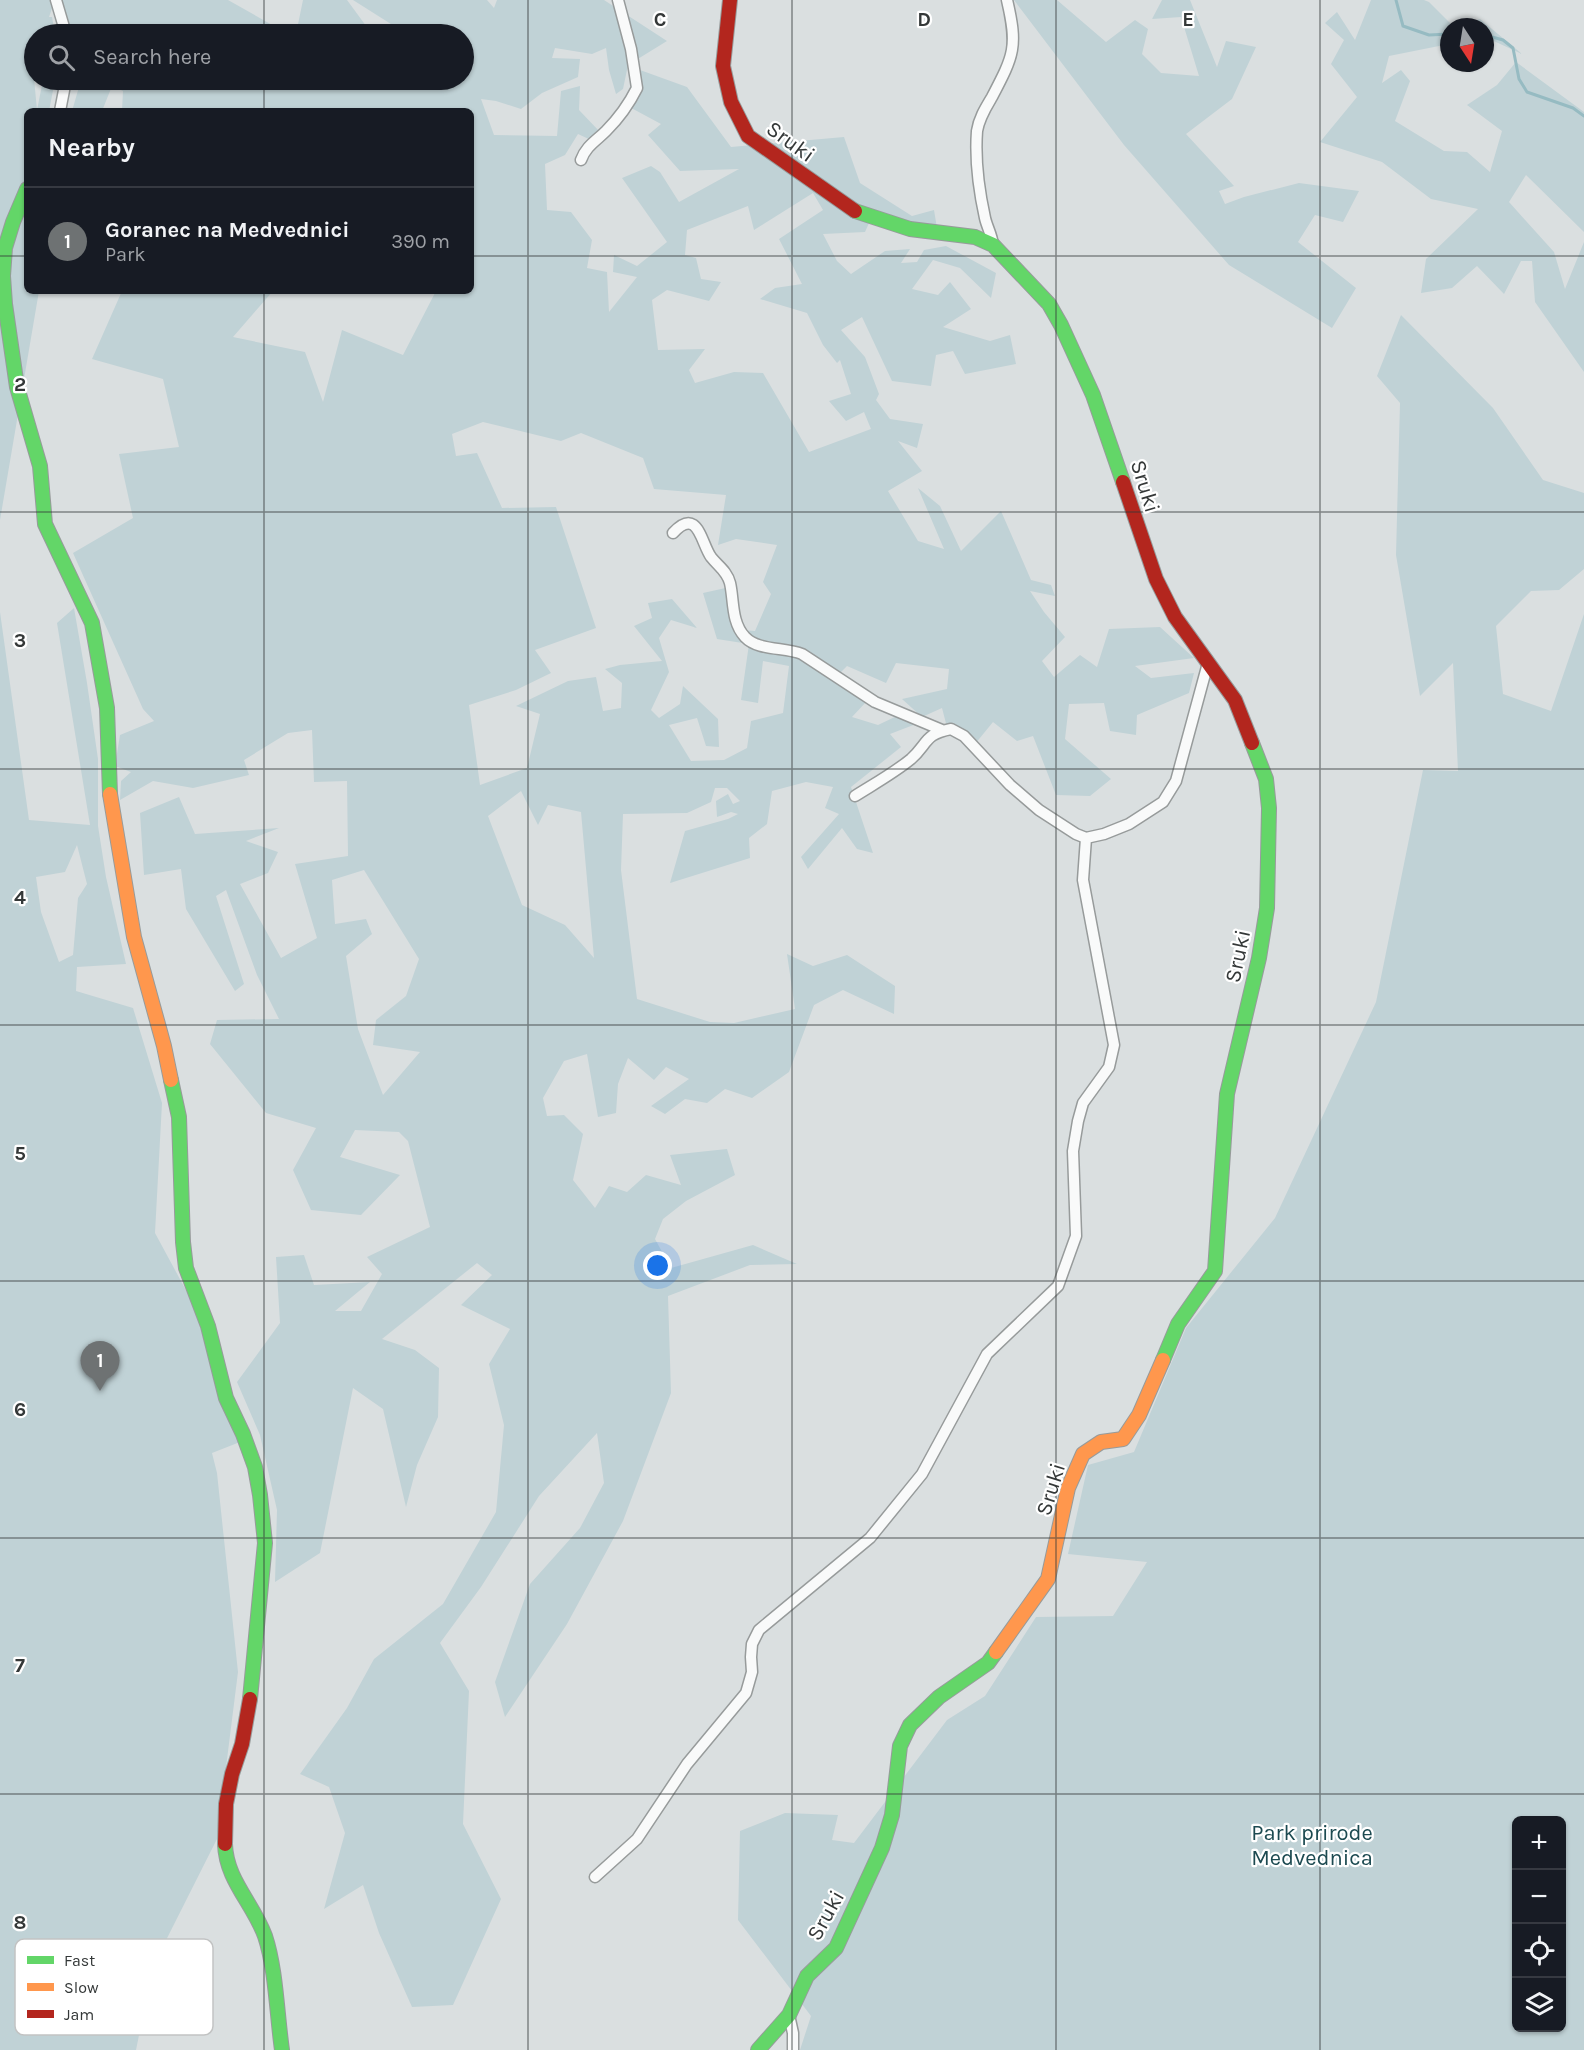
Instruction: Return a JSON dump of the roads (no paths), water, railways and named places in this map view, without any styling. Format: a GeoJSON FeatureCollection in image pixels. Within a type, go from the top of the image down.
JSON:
{"type":"FeatureCollection","features":[{"type":"Feature","properties":{"kind":"street"},"geometry":{"type":"LineString","coordinates":[[56,0],[63,24]]}},
{"type":"Feature","properties":{"kind":"street"},"geometry":{"type":"LineString","coordinates":[[581,159],[589,145],[618,117],[637,88],[631,48],[618,0]]}},
{"type":"Feature","properties":{"kind":"street","name":"Sruki"},"geometry":{"type":"LineString","coordinates":[[730,0],[723,66],[731,102],[748,136],[851,210],[910,229],[975,237],[993,245],[1049,304],[1093,395],[1156,579],[1175,617],[1235,700],[1266,779],[1269,807],[1267,908],[1259,958],[1227,1094],[1215,1271],[1178,1324],[1139,1415],[1123,1439],[1101,1443],[1083,1454],[1068,1488],[1048,1579],[988,1663],[939,1697],[910,1725],[900,1746],[892,1815],[882,1848],[836,1948],[807,1976],[789,2015],[758,2050]]}},
{"type":"Feature","properties":{"kind":"street"},"geometry":{"type":"LineString","coordinates":[[993,245],[981,193],[977,131],[980,118],[1010,62],[1013,49],[1007,0]]}},
{"type":"Feature","properties":{"kind":"street"},"geometry":{"type":"LineString","coordinates":[[61,108],[64,90]]}},
{"type":"Feature","properties":{"kind":"street"},"geometry":{"type":"LineString","coordinates":[[24,196],[5,249],[3,276],[17,387],[40,466],[45,524],[92,623],[107,708],[110,792],[134,937],[164,1046],[179,1117],[186,1268],[208,1326],[226,1398],[255,1467],[260,1495],[265,1543],[250,1699],[242,1744],[232,1774],[226,1804],[225,1845],[226,1860],[235,1883],[252,1909],[264,1934],[269,1952],[282,2050]]}},
{"type":"Feature","properties":{"kind":"street"},"geometry":{"type":"LineString","coordinates":[[673,533],[684,524],[689,524],[695,526],[701,533],[711,557],[727,575],[734,616],[745,637],[762,645],[802,654],[875,702],[942,730]]}},
{"type":"Feature","properties":{"kind":"street"},"geometry":{"type":"LineString","coordinates":[[855,796],[913,758],[927,738],[942,730],[951,729],[964,736],[1010,785],[1039,810],[1086,838],[1104,834],[1129,824],[1163,802],[1176,782],[1208,663]]}},
{"type":"Feature","properties":{"kind":"street"},"geometry":{"type":"LineString","coordinates":[[595,1877],[637,1839],[687,1764],[746,1693],[752,1672],[750,1657],[752,1644],[759,1630],[870,1538],[922,1474],[987,1354],[1058,1286],[1076,1236],[1073,1151],[1078,1121],[1083,1103],[1109,1067],[1114,1045],[1083,880],[1086,838]]}},
{"type":"Feature","properties":{"kind":"street"},"geometry":{"type":"LineString","coordinates":[[789,2015],[793,2033],[792,2050]]}},
{"type":"Feature","properties":{"kind":"waterway"},"geometry":{"type":"LineString","coordinates":[[1396,0],[1403,26],[1429,35],[1440,34]]}},
{"type":"Feature","properties":{"kind":"waterway"},"geometry":{"type":"LineString","coordinates":[[1494,38],[1503,40],[1513,48],[1519,79],[1527,92],[1573,108],[1584,116]]}},
{"type":"Feature","properties":{"kind":"place","name":"Goranec na Medvednici"},"geometry":{"type":"Point","coordinates":[100,1391]}},
{"type":"Feature","properties":{"kind":"park label","name":"Park prirode Medvednica"},"geometry":{"type":"Point","coordinates":[1312,1844]}}]}
